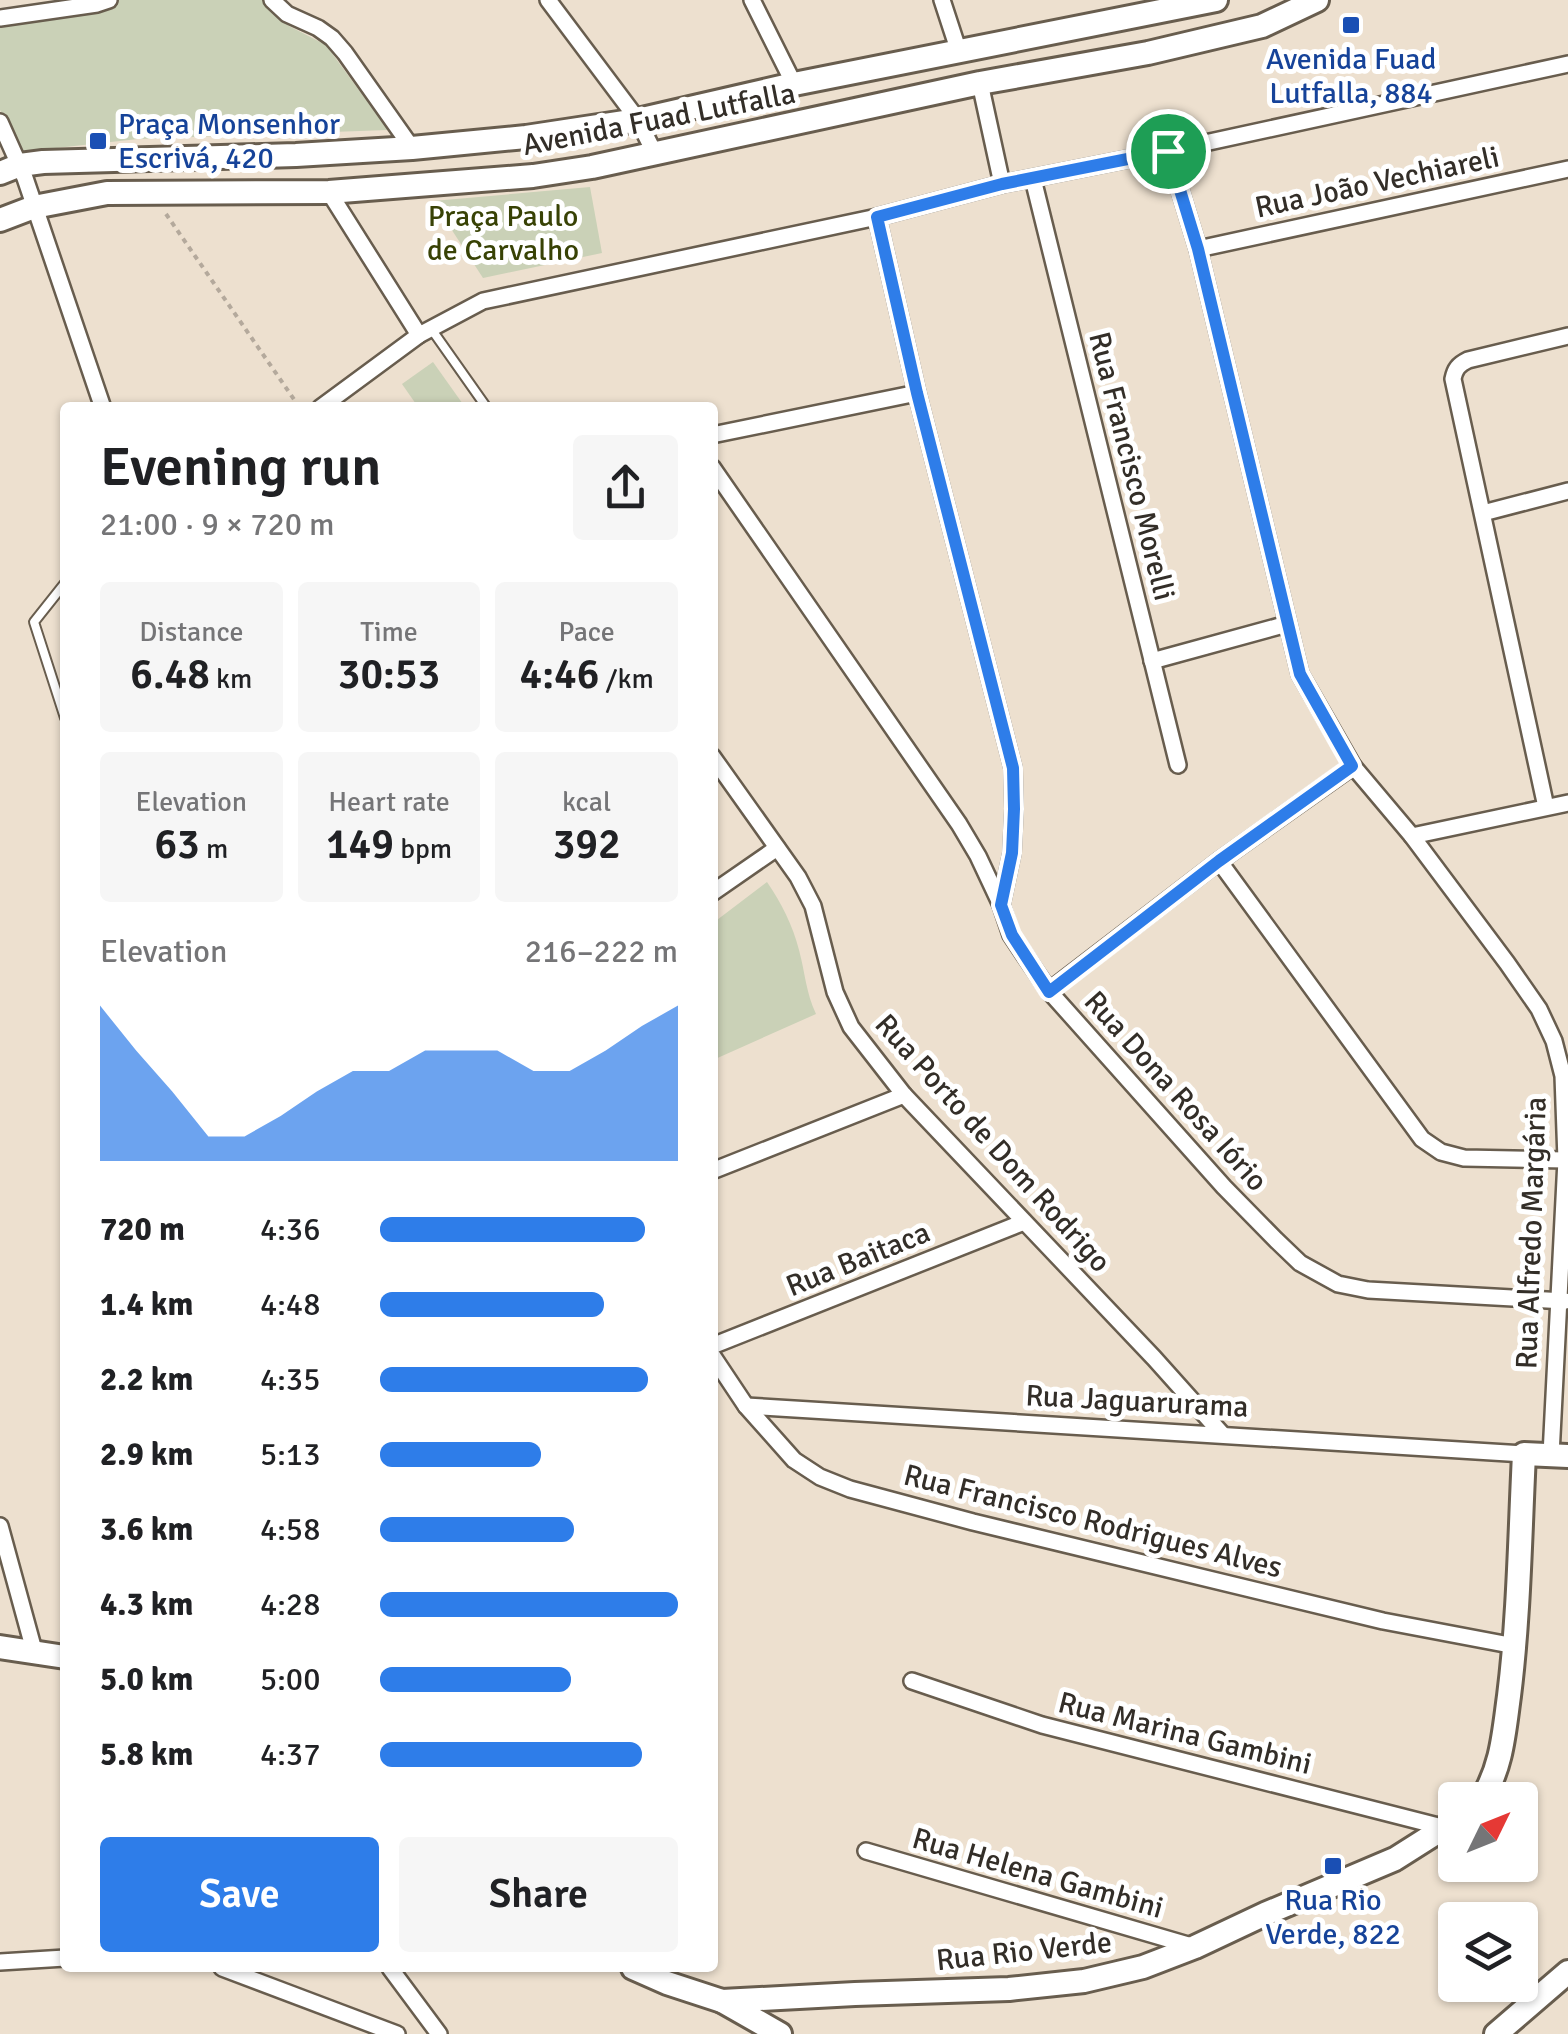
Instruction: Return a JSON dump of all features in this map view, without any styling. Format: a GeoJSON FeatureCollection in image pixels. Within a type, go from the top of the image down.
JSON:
{"type":"FeatureCollection","features":[{"type":"Feature","properties":{"kind":"main road","name":"Avenida Fuad Lutfalla"},"geometry":{"type":"LineString","coordinates":[[10,169],[412,148],[526,137],[638,120],[794,84],[1216,0]]}},
{"type":"Feature","properties":{"kind":"main road","name":"Avenida Fuad Lutfalla"},"geometry":{"type":"LineString","coordinates":[[0,220],[34,207],[96,194],[329,192],[533,176],[655,154],[980,83],[1148,53],[1262,26],[1318,0]]}},
{"type":"Feature","properties":{"kind":"main road"},"geometry":{"type":"LineString","coordinates":[[1492,1782],[1500,1756],[1516,1646],[1524,1454],[1559,1456]]}},
{"type":"Feature","properties":{"kind":"main road"},"geometry":{"type":"LineString","coordinates":[[0,1647],[60,1656]]}},
{"type":"Feature","properties":{"kind":"main road","name":"Rua Rio Verde"},"geometry":{"type":"LineString","coordinates":[[642,1972],[722,2001],[1009,1989],[1084,1981],[1143,1967],[1195,1947],[1395,1858],[1438,1831]]}},
{"type":"Feature","properties":{"kind":"main road"},"geometry":{"type":"LineString","coordinates":[[1496,2034],[1568,1972]]}},
{"type":"Feature","properties":{"kind":"main road"},"geometry":{"type":"LineString","coordinates":[[789,2034],[786,2022],[792,2014],[828,1995]]}},
{"type":"Feature","properties":{"kind":"main road"},"geometry":{"type":"LineString","coordinates":[[722,2001],[780,2034]]}},
{"type":"Feature","properties":{"kind":"street"},"geometry":{"type":"LineString","coordinates":[[0,18],[109,0]]}},
{"type":"Feature","properties":{"kind":"street"},"geometry":{"type":"LineString","coordinates":[[272,0],[288,14],[332,38],[412,148]]}},
{"type":"Feature","properties":{"kind":"street"},"geometry":{"type":"LineString","coordinates":[[548,0],[638,120],[655,154]]}},
{"type":"Feature","properties":{"kind":"street"},"geometry":{"type":"LineString","coordinates":[[752,0],[794,84]]}},
{"type":"Feature","properties":{"kind":"street"},"geometry":{"type":"LineString","coordinates":[[942,0],[958,52]]}},
{"type":"Feature","properties":{"kind":"street"},"geometry":{"type":"LineString","coordinates":[[328,402],[425,331],[483,301],[877,217],[1002,184],[1568,64]]}},
{"type":"Feature","properties":{"kind":"street"},"geometry":{"type":"LineString","coordinates":[[980,83],[1002,184]]}},
{"type":"Feature","properties":{"kind":"street"},"geometry":{"type":"LineString","coordinates":[[0,122],[10,169],[34,207],[101,402]]}},
{"type":"Feature","properties":{"kind":"street","name":"Rua Alfredo Margária"},"geometry":{"type":"LineString","coordinates":[[1168,151],[1198,249],[1300,674],[1352,766],[1412,836],[1539,1008],[1554,1041],[1563,1076],[1566,1160],[1559,1456]]}},
{"type":"Feature","properties":{"kind":"street","name":"Rua João Vechiareli"},"geometry":{"type":"LineString","coordinates":[[1198,249],[1568,169]]}},
{"type":"Feature","properties":{"kind":"street","name":"Rua Francisco Morelli"},"geometry":{"type":"LineString","coordinates":[[1033,179],[1178,766]]}},
{"type":"Feature","properties":{"kind":"street"},"geometry":{"type":"LineString","coordinates":[[329,192],[425,331]]}},
{"type":"Feature","properties":{"kind":"street"},"geometry":{"type":"LineString","coordinates":[[877,217],[917,393],[1013,768],[1012,853],[1001,905]]}},
{"type":"Feature","properties":{"kind":"street"},"geometry":{"type":"LineString","coordinates":[[1546,808],[1453,379],[1460,364],[1468,360],[1568,336]]}},
{"type":"Feature","properties":{"kind":"street"},"geometry":{"type":"LineString","coordinates":[[718,434],[917,393]]}},
{"type":"Feature","properties":{"kind":"street","name":"Rua Dona Rosa Iório"},"geometry":{"type":"LineString","coordinates":[[718,476],[958,824],[978,856],[1012,935],[1049,992],[1224,1187],[1300,1263],[1338,1284],[1368,1290],[1563,1301]]}},
{"type":"Feature","properties":{"kind":"street"},"geometry":{"type":"LineString","coordinates":[[1483,513],[1568,491]]}},
{"type":"Feature","properties":{"kind":"street"},"geometry":{"type":"LineString","coordinates":[[1152,661],[1287,624]]}},
{"type":"Feature","properties":{"kind":"street","name":"Rua Porto de Dom Rodrigo"},"geometry":{"type":"LineString","coordinates":[[718,765],[798,877],[813,906],[835,992],[851,1028],[904,1094],[1222,1434]]}},
{"type":"Feature","properties":{"kind":"street"},"geometry":{"type":"LineString","coordinates":[[1049,992],[1219,861],[1352,766]]}},
{"type":"Feature","properties":{"kind":"street"},"geometry":{"type":"LineString","coordinates":[[1412,836],[1568,803]]}},
{"type":"Feature","properties":{"kind":"street"},"geometry":{"type":"LineString","coordinates":[[718,889],[776,848]]}},
{"type":"Feature","properties":{"kind":"street"},"geometry":{"type":"LineString","coordinates":[[1219,861],[1422,1139],[1441,1152],[1464,1158],[1566,1160]]}},
{"type":"Feature","properties":{"kind":"street"},"geometry":{"type":"LineString","coordinates":[[718,1169],[904,1094]]}},
{"type":"Feature","properties":{"kind":"street","name":"Rua Baitaca"},"geometry":{"type":"LineString","coordinates":[[718,1344],[1024,1222]]}},
{"type":"Feature","properties":{"kind":"street","name":"Rua Francisco Rodrigues Alves"},"geometry":{"type":"LineString","coordinates":[[718,1365],[746,1406],[794,1460],[820,1477],[850,1489],[1383,1621],[1516,1646]]}},
{"type":"Feature","properties":{"kind":"street","name":"Rua Jaguarurama"},"geometry":{"type":"LineString","coordinates":[[746,1406],[1524,1454]]}},
{"type":"Feature","properties":{"kind":"street"},"geometry":{"type":"LineString","coordinates":[[0,1526],[35,1654]]}},
{"type":"Feature","properties":{"kind":"street","name":"Rua Marina Gambini"},"geometry":{"type":"LineString","coordinates":[[912,1681],[1042,1725],[1438,1821]]}},
{"type":"Feature","properties":{"kind":"street","name":"Rua Helena Gambini"},"geometry":{"type":"LineString","coordinates":[[866,1851],[1195,1947]]}},
{"type":"Feature","properties":{"kind":"street"},"geometry":{"type":"LineString","coordinates":[[0,1962],[60,1958]]}},
{"type":"Feature","properties":{"kind":"street"},"geometry":{"type":"LineString","coordinates":[[233,1972],[397,2034]]}},
{"type":"Feature","properties":{"kind":"street"},"geometry":{"type":"LineString","coordinates":[[393,1972],[439,2034]]}},
{"type":"Feature","properties":{"kind":"lane"},"geometry":{"type":"LineString","coordinates":[[425,331],[482,402]]}},
{"type":"Feature","properties":{"kind":"lane"},"geometry":{"type":"LineString","coordinates":[[60,589],[34,622],[60,703]]}},
{"type":"Feature","properties":{"kind":"path"},"geometry":{"type":"LineString","coordinates":[[154,193],[296,402]]}},
{"type":"Feature","properties":{"kind":"green space"},"geometry":{"type":"Polygon","coordinates":[[[118,0],[265,0],[289,26],[326,45],[388,130],[138,139],[20,152],[0,110],[0,24],[118,0]]]}},
{"type":"Feature","properties":{"kind":"green space","name":"Praça Paulo de Carvalho"},"geometry":{"type":"Polygon","coordinates":[[[590,187],[602,253],[483,278],[433,201],[590,187]]]}},
{"type":"Feature","properties":{"kind":"green space"},"geometry":{"type":"Polygon","coordinates":[[[433,362],[461,402],[415,402],[402,384],[433,362]]]}},
{"type":"Feature","properties":{"kind":"green space"},"geometry":{"type":"Polygon","coordinates":[[[767,882],[793,932],[816,1014],[718,1058],[718,919],[767,882]]]}},
{"type":"Feature","properties":{"kind":"place","name":"Avenida Fuad Lutfalla, 884"},"geometry":{"type":"Point","coordinates":[1351,25]}},
{"type":"Feature","properties":{"kind":"place","name":"Praça Monsenhor Escrivá, 420"},"geometry":{"type":"Point","coordinates":[98,141]}},
{"type":"Feature","properties":{"kind":"place","name":"Rua Rio Verde, 822"},"geometry":{"type":"Point","coordinates":[1333,1866]}},
{"type":"Feature","properties":{"kind":"route"},"geometry":{"type":"LineString","coordinates":[[1168,151],[1198,249],[1300,674],[1352,766],[1219,861],[1049,992],[1012,935],[1001,905],[1012,853],[1013,768],[917,393],[877,217],[1002,184],[1168,151]]}}]}
